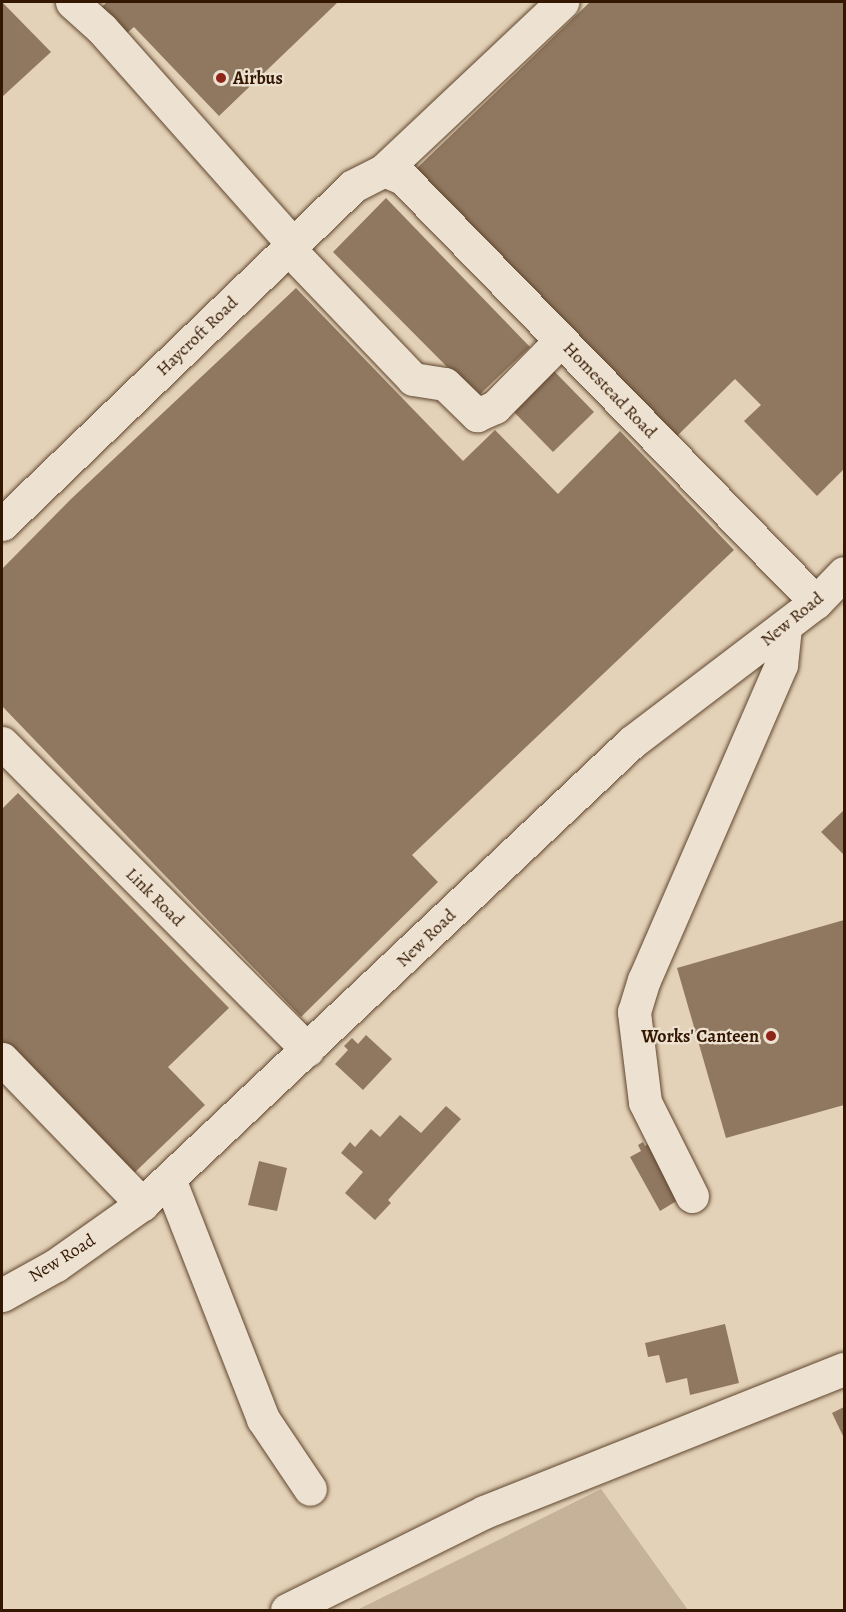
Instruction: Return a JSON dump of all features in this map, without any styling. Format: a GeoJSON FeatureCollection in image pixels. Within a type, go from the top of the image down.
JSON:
{"type":"FeatureCollection","features":[{"type":"Feature","properties":{"kind":"lane"},"geometry":{"type":"LineString","coordinates":[[72,2],[102,29],[291,246],[413,379],[445,384],[477,415],[495,407],[561,340]]}},
{"type":"Feature","properties":{"kind":"lane","name":"Haycroft Road"},"geometry":{"type":"LineString","coordinates":[[2,524],[353,186],[394,174],[562,2]]}},
{"type":"Feature","properties":{"kind":"lane","name":"Homestead Road"},"geometry":{"type":"LineString","coordinates":[[394,174],[561,340],[816,602]]}},
{"type":"Feature","properties":{"kind":"lane","name":"New Road"},"geometry":{"type":"LineString","coordinates":[[2,1295],[56,1265],[142,1204],[308,1050],[632,742],[816,602],[844,573]]}},
{"type":"Feature","properties":{"kind":"lane"},"geometry":{"type":"LineString","coordinates":[[692,1196],[645,1102],[634,1012],[644,980],[781,665],[784,626]]}},
{"type":"Feature","properties":{"kind":"lane","name":"Link Road"},"geometry":{"type":"LineString","coordinates":[[2,743],[308,1050]]}},
{"type":"Feature","properties":{"kind":"lane"},"geometry":{"type":"LineString","coordinates":[[2,1059],[142,1204]]}},
{"type":"Feature","properties":{"kind":"lane"},"geometry":{"type":"LineString","coordinates":[[169,1179],[263,1419],[310,1488]]}},
{"type":"Feature","properties":{"kind":"lane"},"geometry":{"type":"LineString","coordinates":[[287,1611],[484,1512],[844,1370]]}},
{"type":"Feature","properties":{"kind":"shaded area"},"geometry":{"type":"Polygon","coordinates":[[[601,1489],[688,1610],[357,1610],[601,1489]]]}},
{"type":"Feature","properties":{"kind":"building"},"geometry":{"type":"Polygon","coordinates":[[[2,2],[51,52],[2,97],[2,2]]]}},
{"type":"Feature","properties":{"kind":"building","name":"Airbus"},"geometry":{"type":"Polygon","coordinates":[[[107,2],[338,2],[219,116],[134,27],[120,39],[95,13],[107,2]]]}},
{"type":"Feature","properties":{"kind":"building"},"geometry":{"type":"Polygon","coordinates":[[[590,2],[844,2],[844,469],[817,496],[744,421],[761,405],[735,379],[676,437],[416,169],[590,2]]]}},
{"type":"Feature","properties":{"kind":"building"},"geometry":{"type":"Polygon","coordinates":[[[386,198],[530,347],[477,397],[333,252],[386,198]]]}},
{"type":"Feature","properties":{"kind":"building"},"geometry":{"type":"Polygon","coordinates":[[[296,288],[463,461],[495,430],[558,494],[620,431],[734,550],[412,855],[438,882],[301,1017],[2,706],[2,569],[71,499],[296,288]]]}},
{"type":"Feature","properties":{"kind":"building"},"geometry":{"type":"Polygon","coordinates":[[[554,371],[594,412],[553,452],[513,411],[554,371]]]}},
{"type":"Feature","properties":{"kind":"building"},"geometry":{"type":"Polygon","coordinates":[[[18,793],[229,1008],[168,1067],[205,1105],[132,1175],[2,1041],[2,809],[18,793]]]}},
{"type":"Feature","properties":{"kind":"building"},"geometry":{"type":"Polygon","coordinates":[[[844,810],[844,855],[821,832],[844,810]]]}},
{"type":"Feature","properties":{"kind":"building","name":"Works' Canteen"},"geometry":{"type":"Polygon","coordinates":[[[844,920],[844,1105],[726,1138],[677,968],[844,920]]]}},
{"type":"Feature","properties":{"kind":"building"},"geometry":{"type":"Polygon","coordinates":[[[366,1035],[392,1059],[363,1090],[335,1064],[348,1050],[344,1046],[352,1038],[358,1044],[366,1035]]]}},
{"type":"Feature","properties":{"kind":"building"},"geometry":{"type":"Polygon","coordinates":[[[446,1106],[461,1119],[388,1200],[391,1203],[375,1220],[345,1193],[363,1172],[341,1153],[350,1142],[355,1147],[371,1129],[380,1137],[400,1115],[421,1133],[446,1106]]]}},
{"type":"Feature","properties":{"kind":"building"},"geometry":{"type":"Polygon","coordinates":[[[643,1142],[645,1146],[648,1144],[680,1199],[660,1211],[630,1157],[641,1151],[638,1145],[643,1142]]]}},
{"type":"Feature","properties":{"kind":"building"},"geometry":{"type":"Polygon","coordinates":[[[259,1161],[287,1168],[277,1211],[248,1205],[259,1161]]]}},
{"type":"Feature","properties":{"kind":"building"},"geometry":{"type":"Polygon","coordinates":[[[725,1324],[739,1383],[690,1395],[687,1378],[666,1383],[659,1355],[648,1357],[645,1343],[725,1324]]]}},
{"type":"Feature","properties":{"kind":"building"},"geometry":{"type":"Polygon","coordinates":[[[844,1407],[844,1438],[832,1413],[844,1407]]]}},
{"type":"Feature","properties":{"kind":"place","name":"Airbus"},"geometry":{"type":"Point","coordinates":[221,78]}},
{"type":"Feature","properties":{"kind":"place","name":"Works' Canteen"},"geometry":{"type":"Point","coordinates":[771,1036]}}]}
